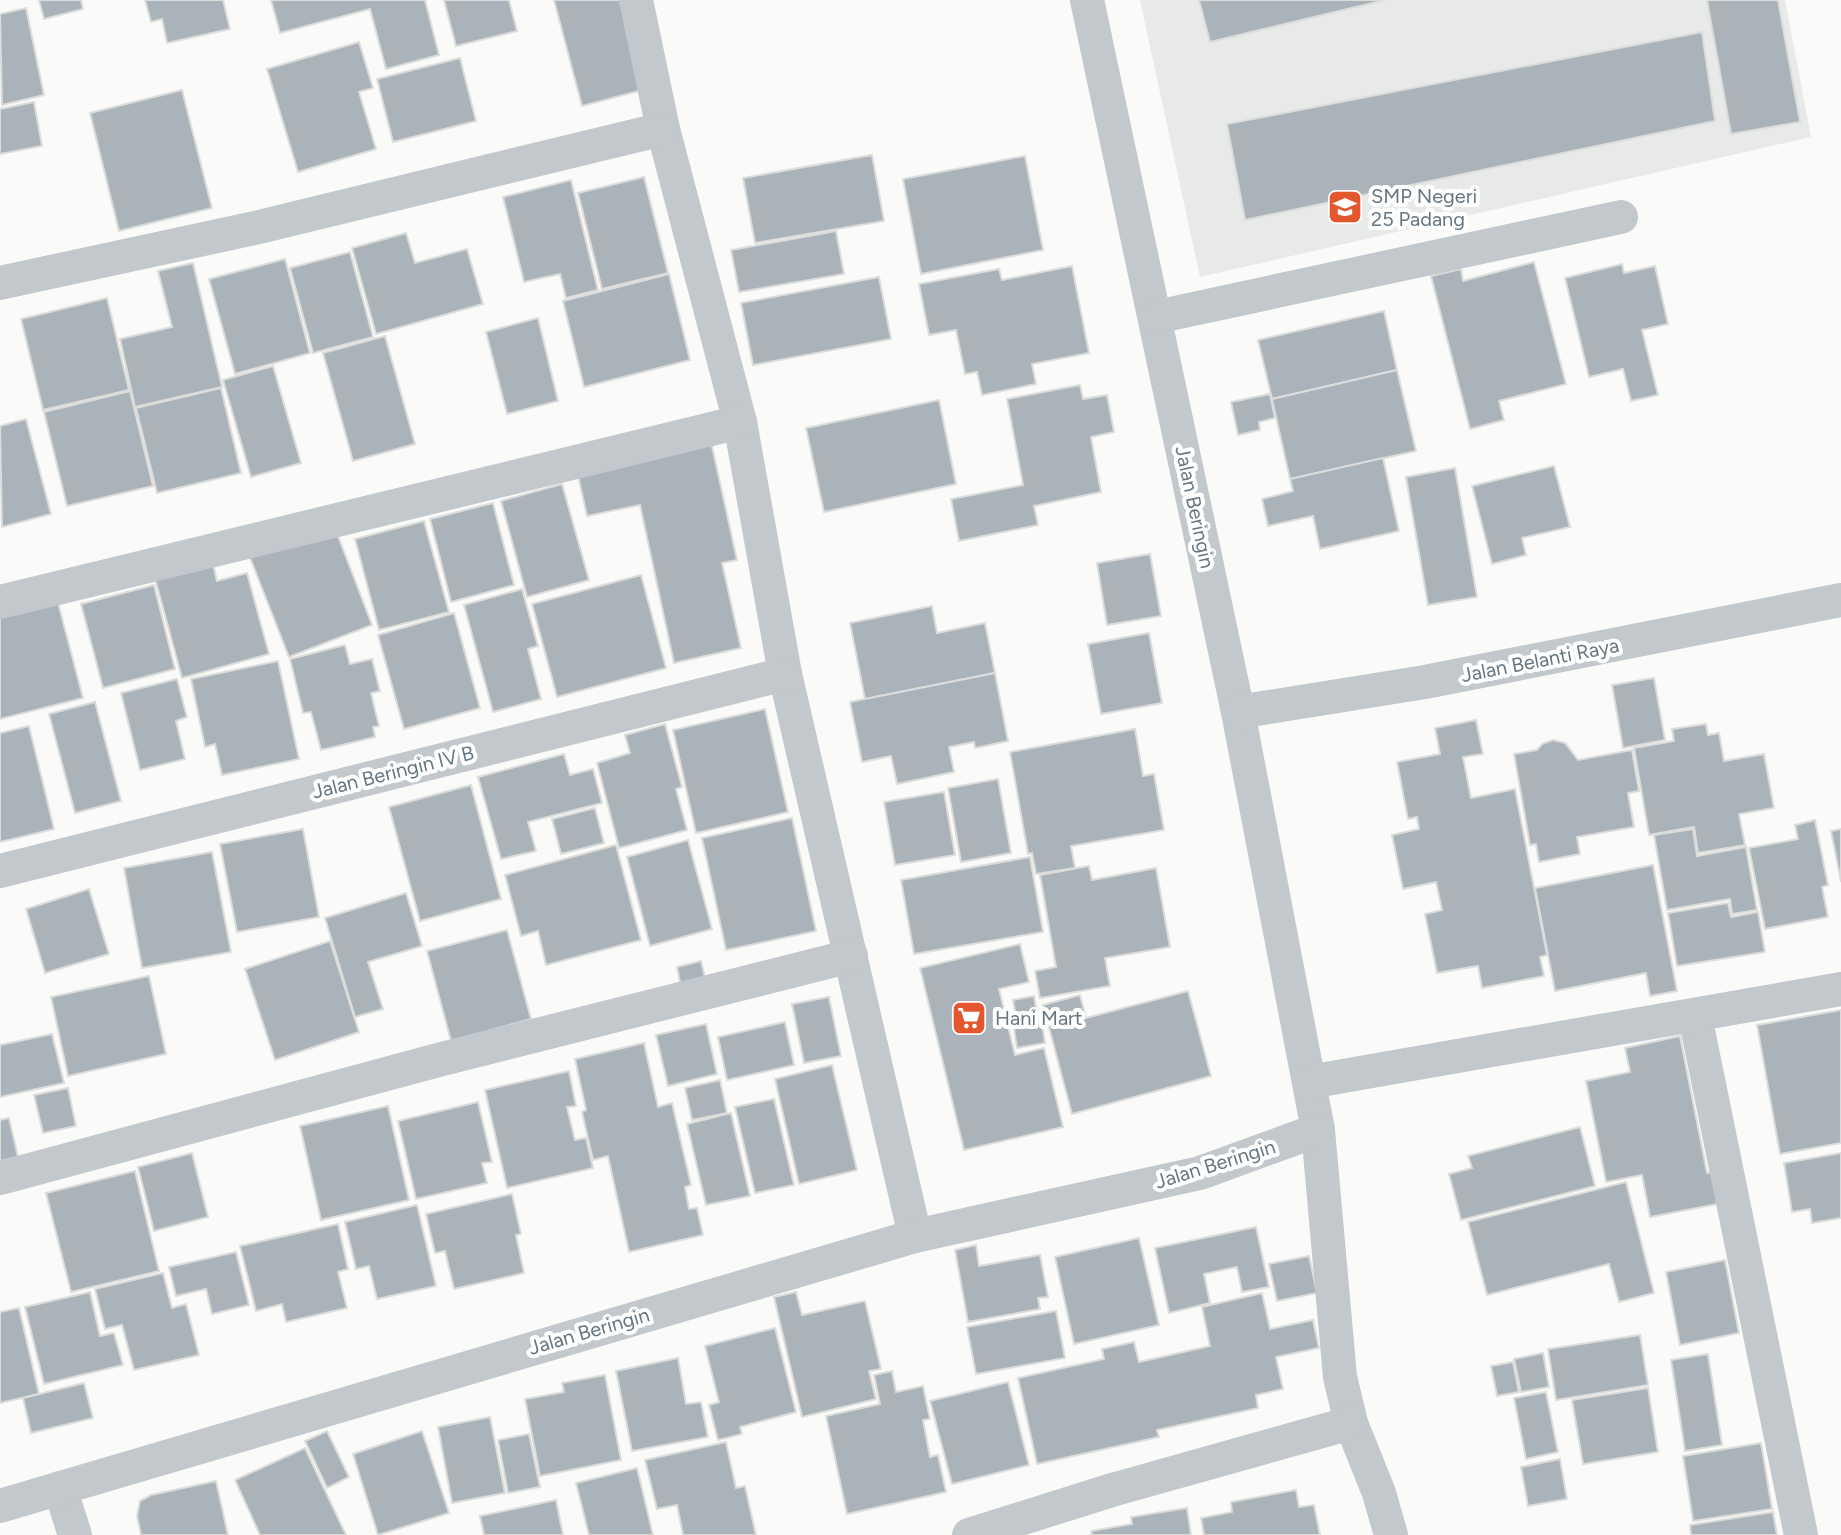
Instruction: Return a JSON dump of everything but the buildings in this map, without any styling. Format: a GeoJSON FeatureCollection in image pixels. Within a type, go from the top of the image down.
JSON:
{"type":"FeatureCollection","features":[{"type":"Feature","properties":{"kind":"street"},"geometry":{"type":"LineString","coordinates":[[636,0],[663,129],[740,422],[785,674],[915,1236]]}},
{"type":"Feature","properties":{"kind":"street","name":"Jalan Beringin"},"geometry":{"type":"LineString","coordinates":[[0,1506],[915,1236],[1200,1173],[1318,1130],[1238,712],[1087,0]]}},
{"type":"Feature","properties":{"kind":"street"},"geometry":{"type":"LineString","coordinates":[[0,283],[259,227],[663,129]]}},
{"type":"Feature","properties":{"kind":"street"},"geometry":{"type":"LineString","coordinates":[[1156,317],[1621,217]]}},
{"type":"Feature","properties":{"kind":"street"},"geometry":{"type":"LineString","coordinates":[[0,602],[740,422]]}},
{"type":"Feature","properties":{"kind":"street","name":"Jalan Belanti Raya"},"geometry":{"type":"LineString","coordinates":[[1238,712],[1425,682],[1841,600]]}},
{"type":"Feature","properties":{"kind":"street","name":"Jalan Beringin IV B"},"geometry":{"type":"LineString","coordinates":[[0,871],[785,674]]}},
{"type":"Feature","properties":{"kind":"street"},"geometry":{"type":"LineString","coordinates":[[0,1178],[442,1059],[851,956]]}},
{"type":"Feature","properties":{"kind":"street"},"geometry":{"type":"LineString","coordinates":[[1309,1082],[1841,989]]}},
{"type":"Feature","properties":{"kind":"street"},"geometry":{"type":"LineString","coordinates":[[1695,1016],[1801,1535]]}},
{"type":"Feature","properties":{"kind":"street"},"geometry":{"type":"LineString","coordinates":[[1318,1130],[1340,1377],[1351,1423],[1379,1493],[1391,1535]]}},
{"type":"Feature","properties":{"kind":"street"},"geometry":{"type":"LineString","coordinates":[[969,1535],[1018,1528],[1112,1490],[1351,1423]]}},
{"type":"Feature","properties":{"kind":"street"},"geometry":{"type":"LineString","coordinates":[[60,1488],[75,1535]]}},
{"type":"Feature","properties":{"kind":"shaded area","name":"SMP Negeri 25 Padang"},"geometry":{"type":"Polygon","coordinates":[[[1140,0],[1785,0],[1811,137],[1200,277],[1140,0]]]}},
{"type":"Feature","properties":{"kind":"place","name":"SMP Negeri 25 Padang"},"geometry":{"type":"Point","coordinates":[1345,207]}},
{"type":"Feature","properties":{"kind":"place","name":"Hani Mart"},"geometry":{"type":"Point","coordinates":[969,1018]}}]}
